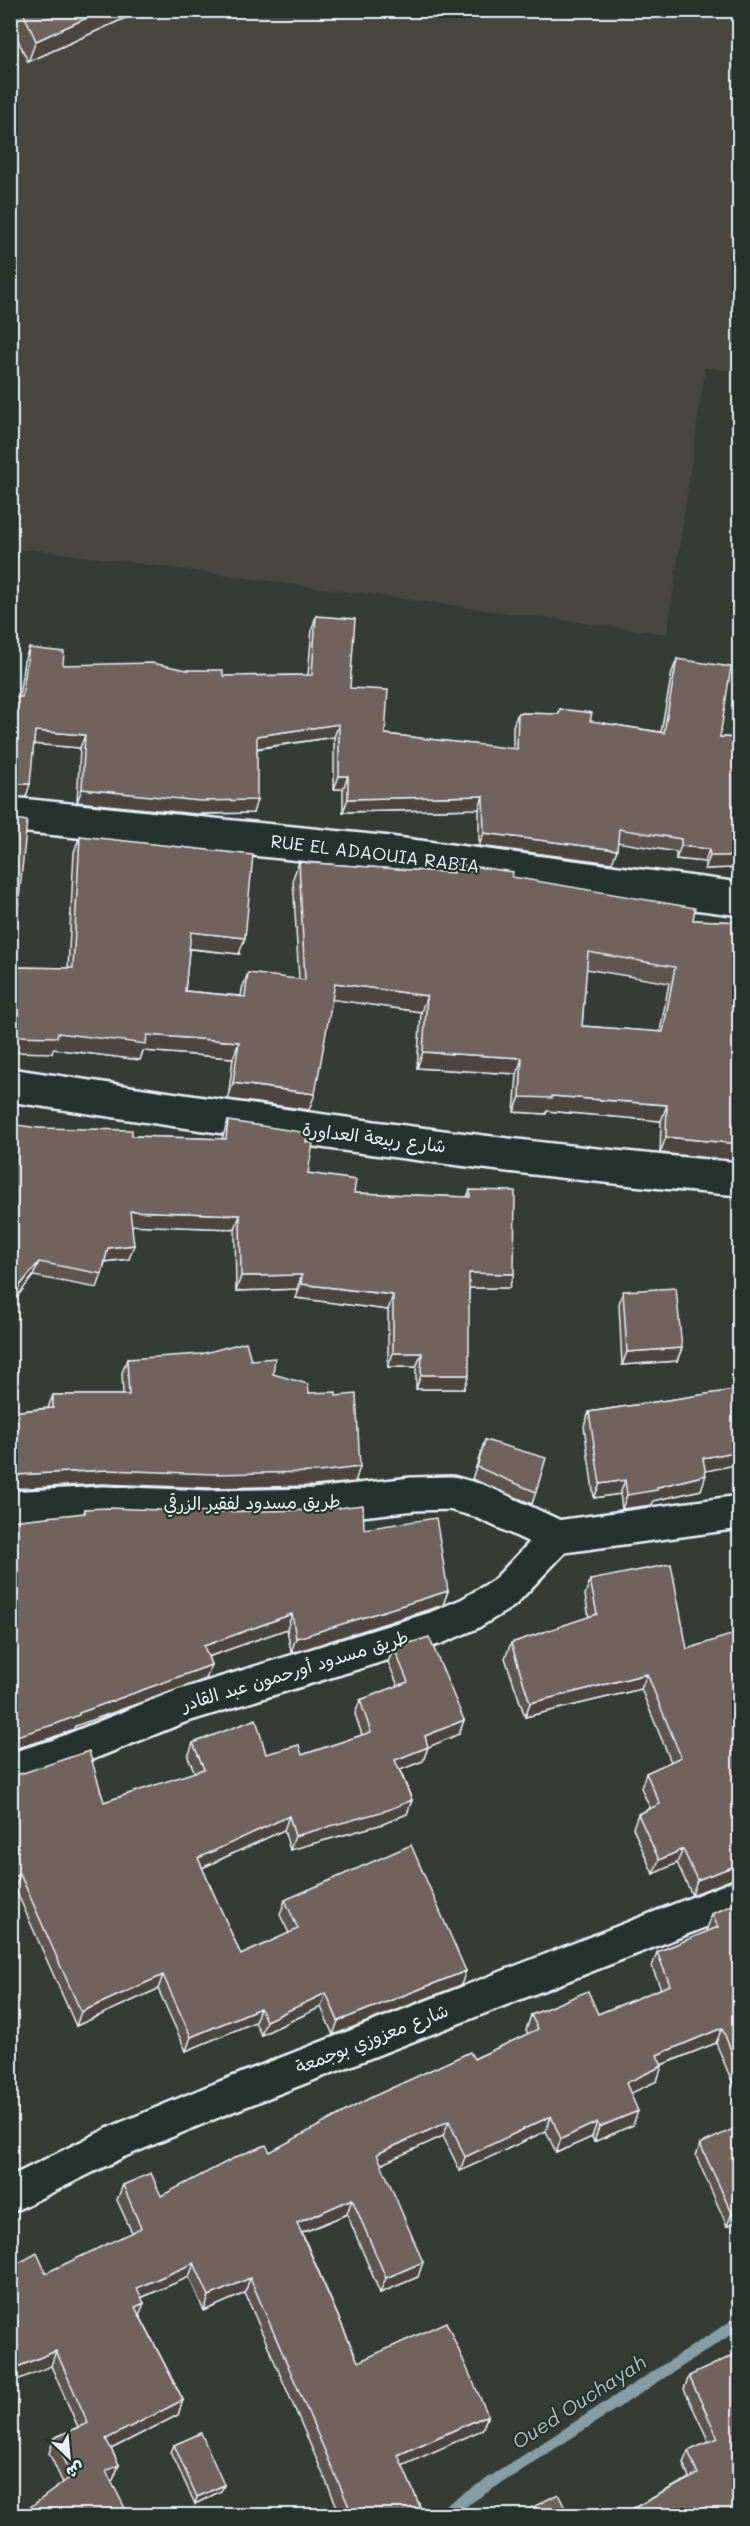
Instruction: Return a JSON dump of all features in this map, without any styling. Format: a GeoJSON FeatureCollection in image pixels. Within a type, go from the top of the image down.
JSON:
{"type":"FeatureCollection","features":[{"type":"Feature","properties":{"kind":"street","name":"RUE EL ADAOUIA RABIA"},"geometry":{"type":"LineString","coordinates":[[10,814],[389,853],[740,899]]}},
{"type":"Feature","properties":{"kind":"street","name":"شارع ربيعة العداورة"},"geometry":{"type":"LineString","coordinates":[[10,1085],[288,1127],[639,1170],[740,1179]]}},
{"type":"Feature","properties":{"kind":"street","name":"طريق مسدود لفقير الزرقي"},"geometry":{"type":"LineString","coordinates":[[10,1508],[103,1503],[208,1507],[315,1505],[413,1494],[451,1493],[480,1501],[557,1537]]}},
{"type":"Feature","properties":{"kind":"street"},"geometry":{"type":"LineString","coordinates":[[557,1537],[740,1512]]}},
{"type":"Feature","properties":{"kind":"street","name":"طريق مسدود أورحمون عبد القادر"},"geometry":{"type":"LineString","coordinates":[[10,1770],[57,1756],[179,1707],[470,1614],[504,1593],[557,1537]]}},
{"type":"Feature","properties":{"kind":"street","name":"شارع معزوزي بوجمعة"},"geometry":{"type":"LineString","coordinates":[[10,2195],[117,2142],[215,2101],[740,1896]]}},
{"type":"Feature","properties":{"kind":"shaded area"},"geometry":{"type":"Polygon","coordinates":[[[10,11],[739,11],[739,371],[705,368],[667,634],[30,549],[11,552],[10,11]]]}},
{"type":"Feature","properties":{"kind":"building"},"geometry":{"type":"Polygon","coordinates":[[[22,10],[104,10],[36,41],[22,10]]]}},
{"type":"Feature","properties":{"kind":"building"},"geometry":{"type":"Polygon","coordinates":[[[316,616],[355,619],[350,688],[388,690],[385,734],[517,749],[518,713],[559,714],[560,709],[592,713],[590,721],[664,733],[677,659],[731,667],[720,737],[740,738],[740,856],[710,856],[709,849],[681,846],[681,839],[619,829],[617,850],[484,833],[483,796],[348,799],[348,776],[339,776],[339,724],[257,736],[257,800],[200,801],[82,789],[85,735],[35,731],[30,784],[10,784],[10,697],[22,697],[29,648],[64,652],[63,665],[152,663],[187,670],[223,670],[223,676],[312,675],[316,616]]]}},
{"type":"Feature","properties":{"kind":"building"},"geometry":{"type":"Polygon","coordinates":[[[10,818],[27,821],[15,937],[10,937],[10,818]]]}},
{"type":"Feature","properties":{"kind":"building"},"geometry":{"type":"Polygon","coordinates":[[[80,836],[253,855],[245,938],[191,932],[185,991],[245,997],[248,973],[305,980],[299,862],[454,873],[456,864],[513,872],[512,877],[695,908],[693,920],[740,922],[740,1144],[666,1137],[667,1105],[552,1096],[552,1098],[520,1097],[522,1058],[423,1052],[427,996],[335,983],[315,1094],[233,1083],[239,1042],[147,1035],[146,1044],[58,1033],[57,1037],[10,1036],[10,959],[14,959],[13,967],[73,968],[80,836]],[[588,952],[582,1026],[663,1032],[675,967],[588,952]]]}},
{"type":"Feature","properties":{"kind":"building"},"geometry":{"type":"Polygon","coordinates":[[[228,1121],[308,1133],[306,1142],[313,1143],[308,1173],[356,1180],[354,1193],[470,1197],[470,1190],[515,1191],[514,1274],[469,1273],[469,1375],[421,1375],[422,1353],[393,1353],[393,1295],[301,1284],[302,1275],[241,1276],[240,1215],[130,1211],[134,1245],[108,1248],[102,1274],[39,1262],[10,1298],[10,1124],[38,1128],[132,1130],[132,1136],[226,1139],[228,1121]]]}},
{"type":"Feature","properties":{"kind":"building"},"geometry":{"type":"Polygon","coordinates":[[[676,1288],[682,1348],[627,1352],[623,1291],[676,1288]]]}},
{"type":"Feature","properties":{"kind":"building"},"geometry":{"type":"Polygon","coordinates":[[[246,1342],[251,1360],[275,1358],[273,1374],[308,1384],[309,1393],[336,1392],[336,1396],[356,1394],[360,1467],[319,1472],[213,1474],[107,1470],[10,1476],[10,1412],[53,1408],[53,1395],[129,1395],[127,1359],[201,1354],[246,1342]]]}},
{"type":"Feature","properties":{"kind":"building"},"geometry":{"type":"Polygon","coordinates":[[[740,1389],[740,1451],[703,1458],[706,1475],[657,1487],[657,1490],[627,1495],[625,1480],[600,1484],[589,1412],[740,1389]]]}},
{"type":"Feature","properties":{"kind":"building"},"geometry":{"type":"Polygon","coordinates":[[[485,1440],[546,1458],[536,1492],[477,1467],[485,1440]]]}},
{"type":"Feature","properties":{"kind":"building"},"geometry":{"type":"Polygon","coordinates":[[[363,1505],[364,1529],[436,1518],[448,1591],[296,1638],[292,1614],[204,1646],[211,1665],[79,1713],[79,1715],[56,1724],[10,1738],[10,1521],[85,1513],[85,1509],[213,1512],[321,1510],[363,1505]]]}},
{"type":"Feature","properties":{"kind":"building"},"geometry":{"type":"Polygon","coordinates":[[[671,1564],[687,1649],[740,1632],[740,1864],[697,1880],[683,1849],[659,1860],[638,1814],[660,1804],[646,1773],[681,1757],[647,1674],[530,1703],[511,1643],[597,1614],[590,1580],[671,1564]]]}},
{"type":"Feature","properties":{"kind":"building"},"geometry":{"type":"Polygon","coordinates":[[[429,1637],[464,1720],[425,1736],[428,1747],[395,1760],[412,1800],[388,1810],[295,1836],[289,1816],[198,1858],[241,1955],[298,1929],[285,1900],[411,1845],[466,1971],[338,2021],[326,1993],[266,2021],[260,2008],[191,2037],[163,1975],[81,2012],[20,1874],[10,1878],[10,1774],[20,1774],[89,1751],[104,1802],[204,1769],[193,1743],[256,1719],[266,1754],[299,1745],[302,1755],[371,1732],[360,1700],[408,1682],[394,1648],[429,1637]]]}},
{"type":"Feature","properties":{"kind":"building"},"geometry":{"type":"Polygon","coordinates":[[[740,1902],[740,2073],[722,2028],[657,2055],[662,2066],[626,2083],[638,2111],[599,2127],[597,2122],[561,2139],[551,2116],[465,2157],[449,2121],[377,2154],[423,2262],[386,2278],[352,2199],[297,2223],[358,2362],[446,2322],[488,2415],[398,2455],[421,2509],[406,2516],[353,2516],[250,2278],[209,2296],[194,2263],[137,2288],[144,2303],[135,2307],[183,2400],[106,2439],[119,2465],[106,2471],[129,2516],[18,2516],[72,2476],[54,2438],[88,2423],[56,2351],[10,2370],[10,2268],[37,2253],[46,2273],[141,2228],[123,2185],[151,2173],[161,2196],[238,2156],[266,2145],[270,2152],[370,2098],[470,2052],[474,2059],[538,2029],[531,2015],[588,1991],[598,2014],[670,1985],[657,1952],[718,1927],[712,1914],[740,1902]]]}},
{"type":"Feature","properties":{"kind":"building"},"geometry":{"type":"Polygon","coordinates":[[[10,2025],[18,2039],[10,2044],[10,2025]]]}},
{"type":"Feature","properties":{"kind":"building"},"geometry":{"type":"Polygon","coordinates":[[[740,2126],[740,2210],[732,2213],[700,2144],[740,2126]]]}},
{"type":"Feature","properties":{"kind":"building"},"geometry":{"type":"Polygon","coordinates":[[[740,2346],[740,2516],[617,2516],[698,2474],[688,2451],[718,2438],[689,2376],[738,2353],[736,2348],[740,2346]]]}},
{"type":"Feature","properties":{"kind":"building"},"geometry":{"type":"Polygon","coordinates":[[[201,2433],[224,2485],[197,2497],[174,2445],[201,2433]]]}},
{"type":"Feature","properties":{"kind":"building"},"geometry":{"type":"Polygon","coordinates":[[[558,2494],[569,2516],[516,2516],[558,2494]]]}},
{"type":"Feature","properties":{"kind":"building"},"geometry":{"type":"Polygon","coordinates":[[[10,2503],[17,2516],[10,2516],[10,2503]]]}},
{"type":"Feature","properties":{"kind":"waterway","name":"Oued Ouchayah"},"geometry":{"type":"LineString","coordinates":[[440,2516],[740,2322]]}}]}
